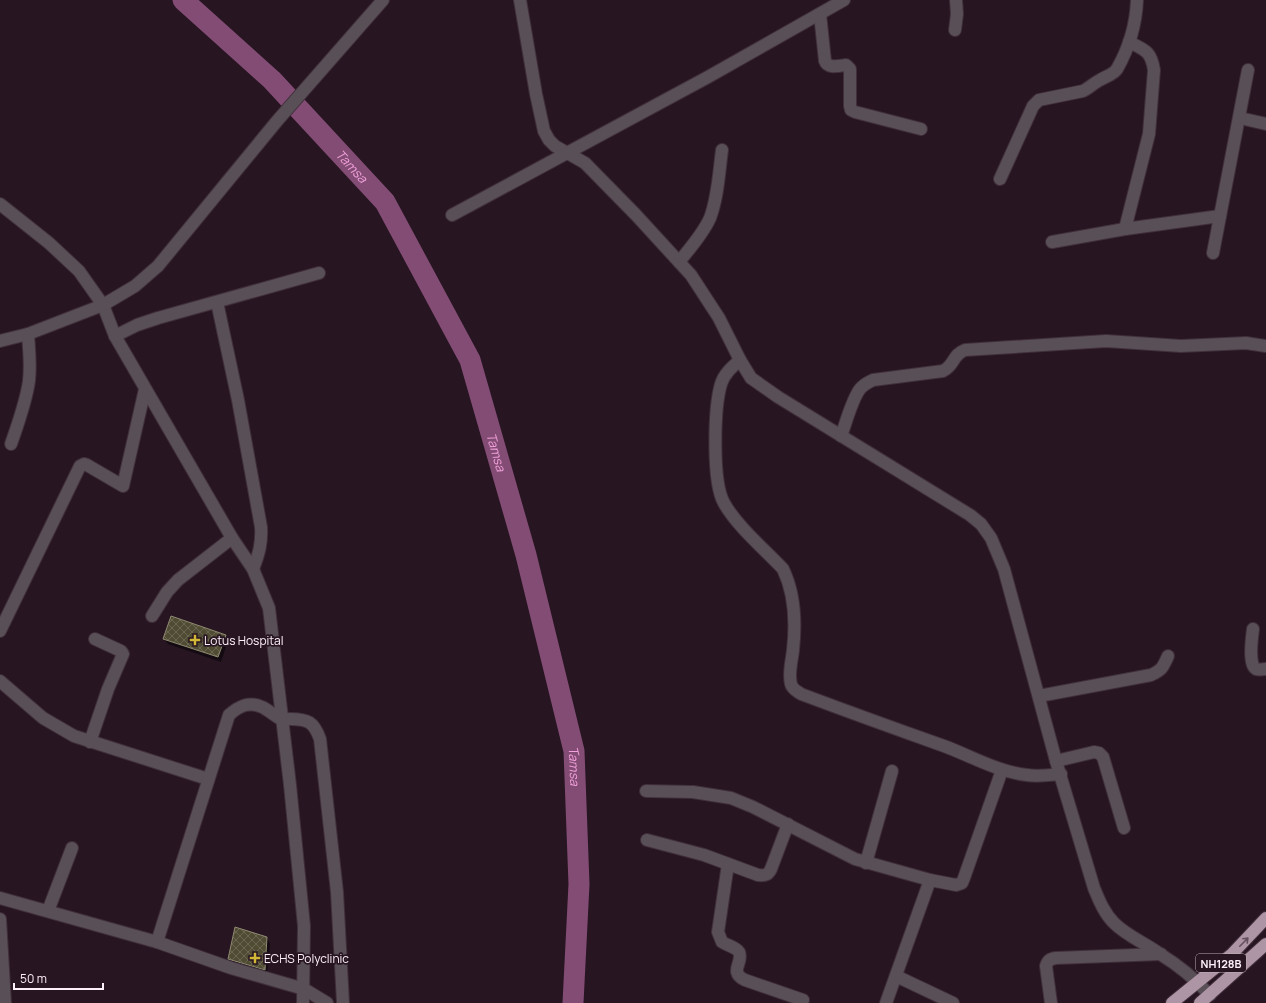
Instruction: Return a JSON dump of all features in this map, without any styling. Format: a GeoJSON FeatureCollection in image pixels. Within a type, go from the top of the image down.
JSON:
{"type":"FeatureCollection","features":[{"type":"Feature","properties":{"kind":"highway","name":"NH128B"},"geometry":{"type":"LineString","coordinates":[[1172,1003],[1231,954],[1266,918]]}},
{"type":"Feature","properties":{"kind":"highway","name":"NH128B"},"geometry":{"type":"LineString","coordinates":[[1200,1003],[1266,944]]}},
{"type":"Feature","properties":{"kind":"street"},"geometry":{"type":"LineString","coordinates":[[0,341],[28,334],[103,305],[134,286],[158,266],[277,121],[383,0]]}},
{"type":"Feature","properties":{"kind":"street"},"geometry":{"type":"LineString","coordinates":[[520,0],[536,94],[544,131],[555,146],[585,164],[636,215],[691,275],[719,318],[740,360],[751,378],[778,397],[970,515],[981,524],[991,538],[1004,569],[1056,761],[1094,888],[1103,908],[1114,922],[1126,932],[1161,954],[1198,982],[1210,994]]}},
{"type":"Feature","properties":{"kind":"street"},"geometry":{"type":"LineString","coordinates":[[452,215],[708,77],[844,0]]}},
{"type":"Feature","properties":{"kind":"street"},"geometry":{"type":"LineString","coordinates":[[955,30],[957,14],[956,0]]}},
{"type":"Feature","properties":{"kind":"street"},"geometry":{"type":"LineString","coordinates":[[1000,179],[1036,102],[1039,100],[1083,91],[1115,72],[1129,42],[1136,20],[1137,0]]}},
{"type":"Feature","properties":{"kind":"street"},"geometry":{"type":"LineString","coordinates":[[820,14],[826,64],[829,66],[846,66],[850,70],[851,110],[921,129]]}},
{"type":"Feature","properties":{"kind":"street"},"geometry":{"type":"LineString","coordinates":[[1125,229],[1149,134],[1154,70],[1150,54],[1129,42]]}},
{"type":"Feature","properties":{"kind":"street"},"geometry":{"type":"LineString","coordinates":[[1213,253],[1248,70]]}},
{"type":"Feature","properties":{"kind":"street"},"geometry":{"type":"LineString","coordinates":[[1240,118],[1266,124]]}},
{"type":"Feature","properties":{"kind":"street"},"geometry":{"type":"LineString","coordinates":[[679,262],[710,218],[717,187],[722,150]]}},
{"type":"Feature","properties":{"kind":"street"},"geometry":{"type":"LineString","coordinates":[[0,204],[49,243],[79,271],[103,305],[115,336],[232,538],[252,569],[269,608],[290,785],[304,926],[303,1003]]}},
{"type":"Feature","properties":{"kind":"street"},"geometry":{"type":"LineString","coordinates":[[1052,242],[1125,229],[1220,216]]}},
{"type":"Feature","properties":{"kind":"street"},"geometry":{"type":"LineString","coordinates":[[115,336],[137,325],[319,273]]}},
{"type":"Feature","properties":{"kind":"street"},"geometry":{"type":"LineString","coordinates":[[217,302],[238,400],[261,527],[262,541],[258,556],[252,569]]}},
{"type":"Feature","properties":{"kind":"street"},"geometry":{"type":"LineString","coordinates":[[12,444],[28,390],[30,370],[28,334]]}},
{"type":"Feature","properties":{"kind":"street"},"geometry":{"type":"LineString","coordinates":[[841,436],[856,396],[860,388],[865,384],[873,380],[944,371],[949,368],[959,352],[965,350],[1106,340],[1181,346],[1246,343],[1266,346]]}},
{"type":"Feature","properties":{"kind":"street"},"geometry":{"type":"LineString","coordinates":[[740,360],[724,377],[719,394],[716,424],[717,481],[722,500],[733,517],[783,569],[787,577],[792,596],[794,618],[794,639],[790,677],[791,685],[794,690],[906,734],[962,753],[1002,770],[1034,776],[1061,774]]}},
{"type":"Feature","properties":{"kind":"street"},"geometry":{"type":"LineString","coordinates":[[0,631],[80,466],[84,464],[87,465],[123,486],[145,389]]}},
{"type":"Feature","properties":{"kind":"street"},"geometry":{"type":"LineString","coordinates":[[152,616],[167,592],[178,580],[232,538]]}},
{"type":"Feature","properties":{"kind":"street"},"geometry":{"type":"LineString","coordinates":[[1252,629],[1252,665],[1256,669],[1266,669]]}},
{"type":"Feature","properties":{"kind":"street"},"geometry":{"type":"LineString","coordinates":[[90,742],[108,689],[123,654],[121,651],[96,639]]}},
{"type":"Feature","properties":{"kind":"street"},"geometry":{"type":"LineString","coordinates":[[1039,696],[1151,675],[1159,671],[1164,666],[1168,656]]}},
{"type":"Feature","properties":{"kind":"street"},"geometry":{"type":"LineString","coordinates":[[0,680],[52,724],[74,736],[208,779]]}},
{"type":"Feature","properties":{"kind":"street"},"geometry":{"type":"LineString","coordinates":[[157,942],[229,715],[243,705],[262,707],[282,719],[301,719],[312,724],[317,730],[320,739],[336,886],[343,1003]]}},
{"type":"Feature","properties":{"kind":"street"},"geometry":{"type":"LineString","coordinates":[[1056,761],[1094,752],[1099,753],[1103,757],[1124,828]]}},
{"type":"Feature","properties":{"kind":"street"},"geometry":{"type":"LineString","coordinates":[[646,791],[679,791],[720,796],[742,802],[788,824],[847,856],[866,863],[930,880],[956,885],[962,883],[1002,770]]}},
{"type":"Feature","properties":{"kind":"street"},"geometry":{"type":"LineString","coordinates":[[866,863],[892,771]]}},
{"type":"Feature","properties":{"kind":"street"},"geometry":{"type":"LineString","coordinates":[[647,840],[704,855],[764,876],[771,869],[788,824]]}},
{"type":"Feature","properties":{"kind":"street"},"geometry":{"type":"LineString","coordinates":[[48,911],[72,848]]}},
{"type":"Feature","properties":{"kind":"street"},"geometry":{"type":"LineString","coordinates":[[728,864],[718,932],[722,942],[739,952],[740,957],[737,968],[738,974],[746,980],[803,1000]]}},
{"type":"Feature","properties":{"kind":"street"},"geometry":{"type":"LineString","coordinates":[[886,1003],[930,880]]}},
{"type":"Feature","properties":{"kind":"street"},"geometry":{"type":"LineString","coordinates":[[0,898],[157,942],[231,968],[304,988],[327,1003]]}},
{"type":"Feature","properties":{"kind":"street"},"geometry":{"type":"LineString","coordinates":[[0,919],[5,1003]]}},
{"type":"Feature","properties":{"kind":"street"},"geometry":{"type":"LineString","coordinates":[[1051,1003],[1046,966],[1047,961],[1050,959],[1161,954]]}},
{"type":"Feature","properties":{"kind":"street"},"geometry":{"type":"LineString","coordinates":[[896,976],[953,1003]]}},
{"type":"Feature","properties":{"kind":"building"},"geometry":{"type":"Polygon","coordinates":[[[171,616],[226,635],[218,657],[163,639],[171,616]]]}},
{"type":"Feature","properties":{"kind":"building"},"geometry":{"type":"Polygon","coordinates":[[[235,927],[267,937],[265,970],[228,959],[235,927]]]}},
{"type":"Feature","properties":{"kind":"waterway","name":"Tamsa"},"geometry":{"type":"LineString","coordinates":[[183,0],[272,80],[385,202],[470,360],[526,555],[574,751],[579,884],[573,1003]]}},
{"type":"Feature","properties":{"kind":"place","name":"Lotus Hospital"},"geometry":{"type":"Point","coordinates":[195,640]}},
{"type":"Feature","properties":{"kind":"place","name":"ECHS Polyclinic"},"geometry":{"type":"Point","coordinates":[255,958]}}]}
